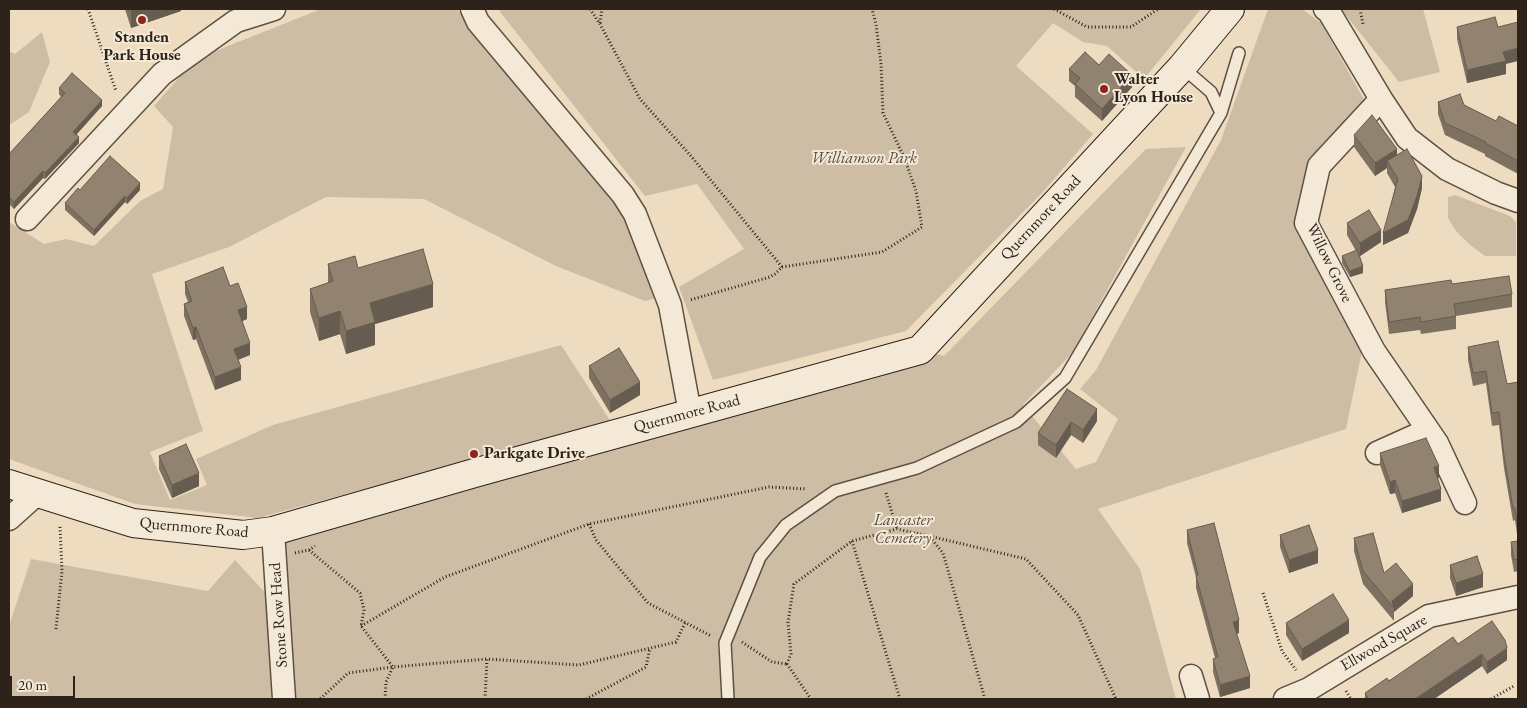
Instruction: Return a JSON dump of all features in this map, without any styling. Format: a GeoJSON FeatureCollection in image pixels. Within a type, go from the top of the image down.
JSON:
{"type":"FeatureCollection","features":[{"type":"Feature","properties":{"kind":"street"},"geometry":{"type":"LineString","coordinates":[[27,219],[162,74],[230,15],[274,9]]}},
{"type":"Feature","properties":{"kind":"street"},"geometry":{"type":"LineString","coordinates":[[472,9],[478,22],[623,195],[635,214],[670,305],[690,413]]}},
{"type":"Feature","properties":{"kind":"street","name":"Quernmore Road"},"geometry":{"type":"LineString","coordinates":[[9,484],[132,523],[243,535],[273,531],[478,472],[920,350],[1182,67],[1230,9]]}},
{"type":"Feature","properties":{"kind":"street"},"geometry":{"type":"LineString","coordinates":[[1325,9],[1329,12],[1381,99],[1407,138],[1447,169],[1496,193],[1518,201]]}},
{"type":"Feature","properties":{"kind":"street","name":"Willow Grove"},"geometry":{"type":"LineString","coordinates":[[1381,99],[1319,166],[1306,223],[1374,351],[1437,443],[1465,503]]}},
{"type":"Feature","properties":{"kind":"street"},"geometry":{"type":"LineString","coordinates":[[1377,452],[1428,430]]}},
{"type":"Feature","properties":{"kind":"street"},"geometry":{"type":"LineString","coordinates":[[9,519],[49,497]]}},
{"type":"Feature","properties":{"kind":"street","name":"Stone Row Head"},"geometry":{"type":"LineString","coordinates":[[273,531],[284,699]]}},
{"type":"Feature","properties":{"kind":"street","name":"Ellwood Square"},"geometry":{"type":"LineString","coordinates":[[1285,699],[1309,690],[1429,616],[1518,597]]}},
{"type":"Feature","properties":{"kind":"street"},"geometry":{"type":"LineString","coordinates":[[1191,676],[1198,699]]}},
{"type":"Feature","properties":{"kind":"lane"},"geometry":{"type":"LineString","coordinates":[[728,699],[727,638],[760,557],[786,526],[835,491],[917,468],[1016,422],[1065,378],[1221,113],[1239,53]]}},
{"type":"Feature","properties":{"kind":"lane"},"geometry":{"type":"LineString","coordinates":[[1182,67],[1212,92],[1221,113]]}},
{"type":"Feature","properties":{"kind":"path"},"geometry":{"type":"LineString","coordinates":[[88,9],[124,114]]}},
{"type":"Feature","properties":{"kind":"path"},"geometry":{"type":"LineString","coordinates":[[590,9],[640,99],[691,156],[782,267]]}},
{"type":"Feature","properties":{"kind":"path"},"geometry":{"type":"LineString","coordinates":[[600,24],[602,9]]}},
{"type":"Feature","properties":{"kind":"path"},"geometry":{"type":"LineString","coordinates":[[670,305],[770,277],[782,267],[882,252],[922,227],[916,191],[904,157],[883,113],[881,64],[876,24],[872,9]]}},
{"type":"Feature","properties":{"kind":"path"},"geometry":{"type":"LineString","coordinates":[[1054,9],[1087,27],[1131,27],[1158,9]]}},
{"type":"Feature","properties":{"kind":"path"},"geometry":{"type":"LineString","coordinates":[[361,626],[445,577],[589,524],[769,488],[835,491]]}},
{"type":"Feature","properties":{"kind":"path"},"geometry":{"type":"LineString","coordinates":[[885,490],[897,529]]}},
{"type":"Feature","properties":{"kind":"path"},"geometry":{"type":"LineString","coordinates":[[49,497],[62,571],[56,629]]}},
{"type":"Feature","properties":{"kind":"path"},"geometry":{"type":"LineString","coordinates":[[589,524],[596,540],[648,603],[685,623],[727,638],[772,662],[787,664],[811,699]]}},
{"type":"Feature","properties":{"kind":"path"},"geometry":{"type":"LineString","coordinates":[[787,664],[790,654],[788,622],[794,584],[852,541],[897,529],[1026,559],[1078,615],[1116,699]]}},
{"type":"Feature","properties":{"kind":"path"},"geometry":{"type":"LineString","coordinates":[[929,536],[943,553],[985,699]]}},
{"type":"Feature","properties":{"kind":"path"},"geometry":{"type":"LineString","coordinates":[[852,541],[900,699]]}},
{"type":"Feature","properties":{"kind":"path"},"geometry":{"type":"LineString","coordinates":[[309,550],[360,593],[364,610],[361,626],[393,667]]}},
{"type":"Feature","properties":{"kind":"path"},"geometry":{"type":"LineString","coordinates":[[1263,593],[1282,650],[1309,690]]}},
{"type":"Feature","properties":{"kind":"path"},"geometry":{"type":"LineString","coordinates":[[320,699],[348,673],[487,659],[580,665],[676,642],[685,623]]}},
{"type":"Feature","properties":{"kind":"path"},"geometry":{"type":"LineString","coordinates":[[586,699],[646,667],[650,648]]}},
{"type":"Feature","properties":{"kind":"path"},"geometry":{"type":"LineString","coordinates":[[485,699],[487,659]]}},
{"type":"Feature","properties":{"kind":"path"},"geometry":{"type":"LineString","coordinates":[[385,699],[386,682],[393,667]]}},
{"type":"Feature","properties":{"kind":"path"},"geometry":{"type":"LineString","coordinates":[[1491,699],[1514,686]]}},
{"type":"Feature","properties":{"kind":"green space"},"geometry":{"type":"Polygon","coordinates":[[[321,9],[457,9],[486,51],[626,214],[657,298],[645,301],[556,266],[424,199],[326,197],[229,247],[152,274],[203,431],[150,452],[170,500],[207,485],[196,459],[273,425],[561,345],[611,422],[258,518],[135,504],[9,459],[9,222],[44,244],[66,239],[94,246],[140,201],[163,189],[173,127],[154,106],[183,73],[213,52],[321,9]]]}},
{"type":"Feature","properties":{"kind":"green space","name":"Williamson Park"},"geometry":{"type":"Polygon","coordinates":[[[499,9],[1201,9],[1144,79],[1107,46],[1083,42],[1053,23],[1016,66],[1093,134],[1042,193],[906,331],[713,380],[679,287],[744,249],[697,184],[645,196],[499,9]]]}},
{"type":"Feature","properties":{"kind":"green space","name":"Lancaster Cemetery"},"geometry":{"type":"Polygon","coordinates":[[[1268,9],[1302,9],[1321,23],[1366,103],[1299,221],[1363,346],[1346,429],[1098,509],[1140,569],[1176,699],[284,699],[273,531],[919,350],[944,356],[1146,149],[1186,147],[1073,352],[1023,405],[1076,469],[1096,462],[1118,419],[1080,389],[1096,370],[1221,140],[1268,9]]]}},
{"type":"Feature","properties":{"kind":"green space"},"geometry":{"type":"Polygon","coordinates":[[[1341,9],[1423,9],[1440,72],[1399,82],[1341,9]]]}},
{"type":"Feature","properties":{"kind":"green space"},"geometry":{"type":"Polygon","coordinates":[[[42,32],[50,62],[29,112],[9,125],[9,51],[15,54],[42,32]]]}},
{"type":"Feature","properties":{"kind":"green space"},"geometry":{"type":"Polygon","coordinates":[[[1455,195],[1510,216],[1516,222],[1516,256],[1485,256],[1456,231],[1448,218],[1448,197],[1455,195]]]}},
{"type":"Feature","properties":{"kind":"green space"},"geometry":{"type":"Polygon","coordinates":[[[31,559],[208,591],[235,560],[271,599],[271,699],[9,699],[9,626],[31,559]]]}},
{"type":"Feature","properties":{"kind":"building"},"geometry":{"type":"Polygon","coordinates":[[[1495,17],[1498,27],[1518,22],[1518,48],[1503,52],[1506,61],[1467,70],[1457,27],[1495,17]]]}},
{"type":"Feature","properties":{"kind":"building","name":"Walter Lyon House"},"geometry":{"type":"Polygon","coordinates":[[[1085,52],[1099,65],[1109,54],[1132,75],[1102,109],[1075,84],[1080,78],[1069,69],[1085,52]]]}},
{"type":"Feature","properties":{"kind":"building"},"geometry":{"type":"Polygon","coordinates":[[[72,73],[102,100],[73,132],[79,137],[14,202],[9,197],[9,154],[65,93],[59,88],[72,73]]]}},
{"type":"Feature","properties":{"kind":"building"},"geometry":{"type":"Polygon","coordinates":[[[1460,94],[1464,105],[1496,121],[1499,116],[1518,126],[1518,161],[1486,142],[1445,123],[1438,102],[1460,94]]]}},
{"type":"Feature","properties":{"kind":"building"},"geometry":{"type":"Polygon","coordinates":[[[1372,115],[1397,149],[1375,163],[1354,135],[1372,115]]]}},
{"type":"Feature","properties":{"kind":"building"},"geometry":{"type":"Polygon","coordinates":[[[1407,149],[1422,176],[1417,196],[1408,220],[1383,233],[1398,179],[1387,161],[1407,149]]]}},
{"type":"Feature","properties":{"kind":"building"},"geometry":{"type":"Polygon","coordinates":[[[110,156],[140,183],[127,198],[125,196],[94,230],[65,203],[78,188],[80,190],[110,156]]]}},
{"type":"Feature","properties":{"kind":"building"},"geometry":{"type":"Polygon","coordinates":[[[1369,210],[1381,230],[1360,243],[1347,223],[1369,210]]]}},
{"type":"Feature","properties":{"kind":"building"},"geometry":{"type":"Polygon","coordinates":[[[423,249],[433,284],[370,303],[375,322],[346,331],[340,311],[319,318],[310,289],[333,281],[328,264],[355,256],[358,268],[423,249]]]}},
{"type":"Feature","properties":{"kind":"building"},"geometry":{"type":"Polygon","coordinates":[[[1357,250],[1363,266],[1350,271],[1342,256],[1357,250]]]}},
{"type":"Feature","properties":{"kind":"building"},"geometry":{"type":"Polygon","coordinates":[[[223,267],[230,286],[238,283],[247,307],[238,310],[250,343],[234,349],[241,367],[215,377],[196,327],[193,328],[184,304],[192,301],[185,282],[223,267]]]}},
{"type":"Feature","properties":{"kind":"building"},"geometry":{"type":"Polygon","coordinates":[[[1509,276],[1512,294],[1454,304],[1456,316],[1421,322],[1420,317],[1389,322],[1385,290],[1451,280],[1452,284],[1509,276]]]}},
{"type":"Feature","properties":{"kind":"building"},"geometry":{"type":"Polygon","coordinates":[[[1498,341],[1507,384],[1518,382],[1518,531],[1504,456],[1499,412],[1492,413],[1486,371],[1473,373],[1468,347],[1498,341]]]}},
{"type":"Feature","properties":{"kind":"building"},"geometry":{"type":"Polygon","coordinates":[[[619,348],[640,382],[610,400],[589,366],[619,348]]]}},
{"type":"Feature","properties":{"kind":"building"},"geometry":{"type":"Polygon","coordinates":[[[1067,389],[1097,409],[1083,430],[1071,422],[1056,445],[1038,433],[1067,389]]]}},
{"type":"Feature","properties":{"kind":"building"},"geometry":{"type":"Polygon","coordinates":[[[1426,438],[1439,466],[1434,467],[1441,489],[1402,501],[1395,480],[1390,482],[1380,453],[1426,438]]]}},
{"type":"Feature","properties":{"kind":"building"},"geometry":{"type":"Polygon","coordinates":[[[186,444],[199,473],[172,485],[159,456],[186,444]]]}},
{"type":"Feature","properties":{"kind":"building"},"geometry":{"type":"Polygon","coordinates":[[[1214,523],[1239,620],[1233,622],[1250,676],[1220,685],[1213,659],[1218,657],[1196,576],[1198,575],[1187,530],[1214,523]]]}},
{"type":"Feature","properties":{"kind":"building"},"geometry":{"type":"Polygon","coordinates":[[[1309,525],[1318,550],[1289,560],[1280,535],[1309,525]]]}},
{"type":"Feature","properties":{"kind":"building"},"geometry":{"type":"Polygon","coordinates":[[[1373,533],[1384,573],[1396,563],[1413,584],[1392,601],[1394,608],[1363,571],[1354,538],[1373,533]]]}},
{"type":"Feature","properties":{"kind":"building"},"geometry":{"type":"Polygon","coordinates":[[[1518,541],[1518,559],[1514,560],[1511,542],[1518,541]]]}},
{"type":"Feature","properties":{"kind":"building"},"geometry":{"type":"Polygon","coordinates":[[[1477,556],[1483,574],[1456,583],[1450,565],[1477,556]]]}},
{"type":"Feature","properties":{"kind":"building"},"geometry":{"type":"Polygon","coordinates":[[[1333,594],[1349,620],[1302,649],[1286,623],[1333,594]]]}},
{"type":"Feature","properties":{"kind":"building"},"geometry":{"type":"Polygon","coordinates":[[[1492,621],[1505,640],[1507,648],[1487,662],[1482,654],[1415,699],[1365,699],[1368,698],[1365,693],[1387,678],[1389,681],[1453,637],[1458,644],[1492,621]]]}},
{"type":"Feature","properties":{"kind":"place","name":"Standen Park House"},"geometry":{"type":"Point","coordinates":[142,20]}},
{"type":"Feature","properties":{"kind":"place","name":"Walter Lyon House"},"geometry":{"type":"Point","coordinates":[1104,89]}},
{"type":"Feature","properties":{"kind":"place","name":"Parkgate Drive"},"geometry":{"type":"Point","coordinates":[474,454]}}]}
